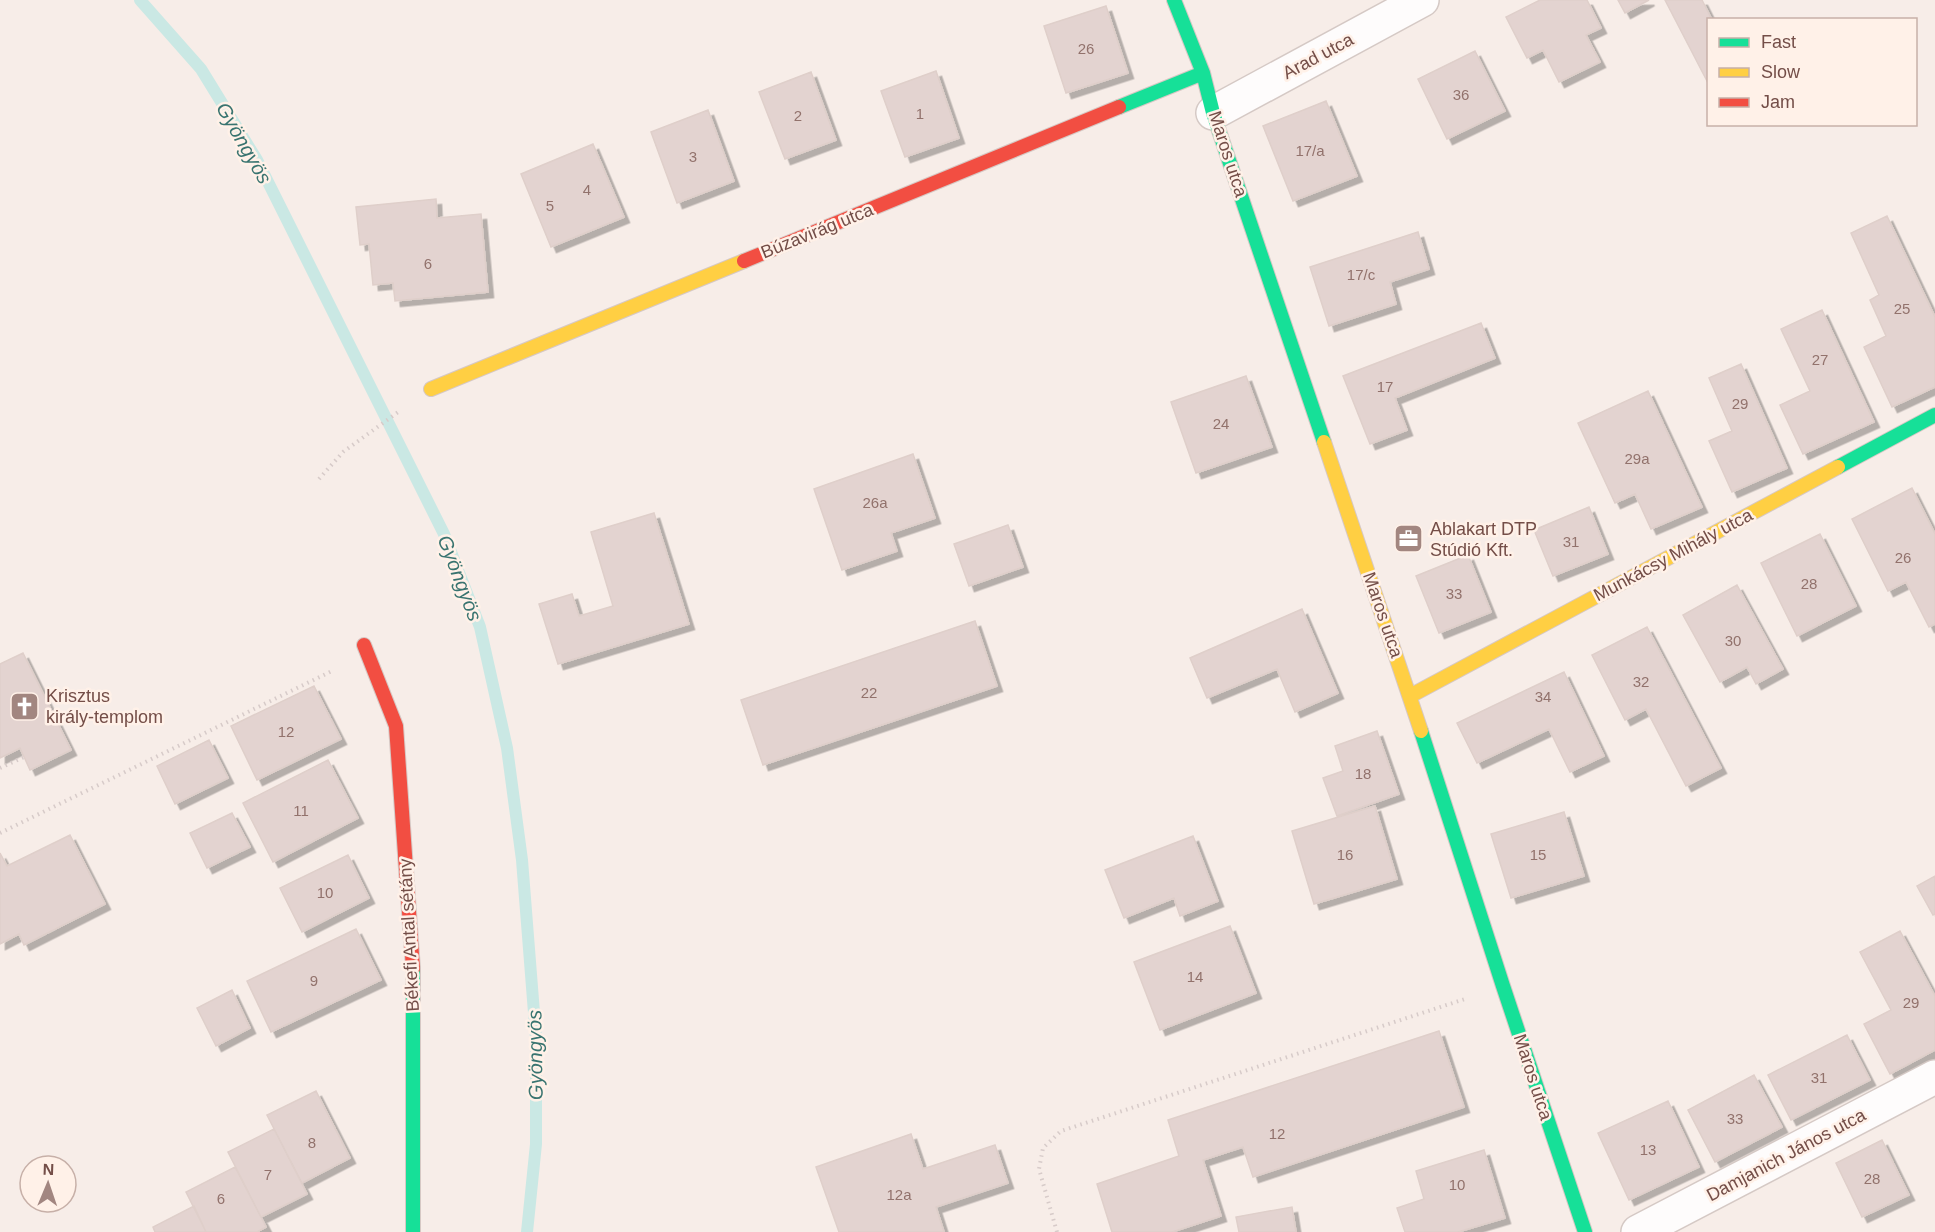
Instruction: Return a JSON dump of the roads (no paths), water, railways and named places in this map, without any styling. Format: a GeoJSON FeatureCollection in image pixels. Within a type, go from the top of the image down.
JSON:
{"type":"FeatureCollection","features":[{"type":"Feature","properties":{"kind":"street","name":"Maros utca"},"geometry":{"type":"LineString","coordinates":[[1174,0],[1203,73],[1214,113],[1410,696],[1585,1232]]}},
{"type":"Feature","properties":{"kind":"street","name":"Arad utca"},"geometry":{"type":"LineString","coordinates":[[1214,113],[1422,0]]}},
{"type":"Feature","properties":{"kind":"street","name":"Búzavirág utca"},"geometry":{"type":"LineString","coordinates":[[431,389],[1203,73]]}},
{"type":"Feature","properties":{"kind":"street","name":"Munkácsy Mihály utca"},"geometry":{"type":"LineString","coordinates":[[1410,696],[1935,415]]}},
{"type":"Feature","properties":{"kind":"street","name":"Békefi Antal sétány"},"geometry":{"type":"LineString","coordinates":[[366,650],[396,726],[397,738],[413,954],[413,1232]]}},
{"type":"Feature","properties":{"kind":"street","name":"Damjanich János utca"},"geometry":{"type":"LineString","coordinates":[[1638,1232],[1935,1077]]}},
{"type":"Feature","properties":{"kind":"waterway","name":"Gyöngyös"},"geometry":{"type":"LineString","coordinates":[[140,0],[201,69],[257,160],[444,534],[480,627],[507,748],[522,860],[536,1038],[536,1144],[527,1232]]}},
{"type":"Feature","properties":{"kind":"place","name":"Ablakart DTP Stúdió Kft."},"geometry":{"type":"Point","coordinates":[1409,539]}},
{"type":"Feature","properties":{"kind":"place","name":"Krisztus király-templom"},"geometry":{"type":"Point","coordinates":[25,706]}}]}
